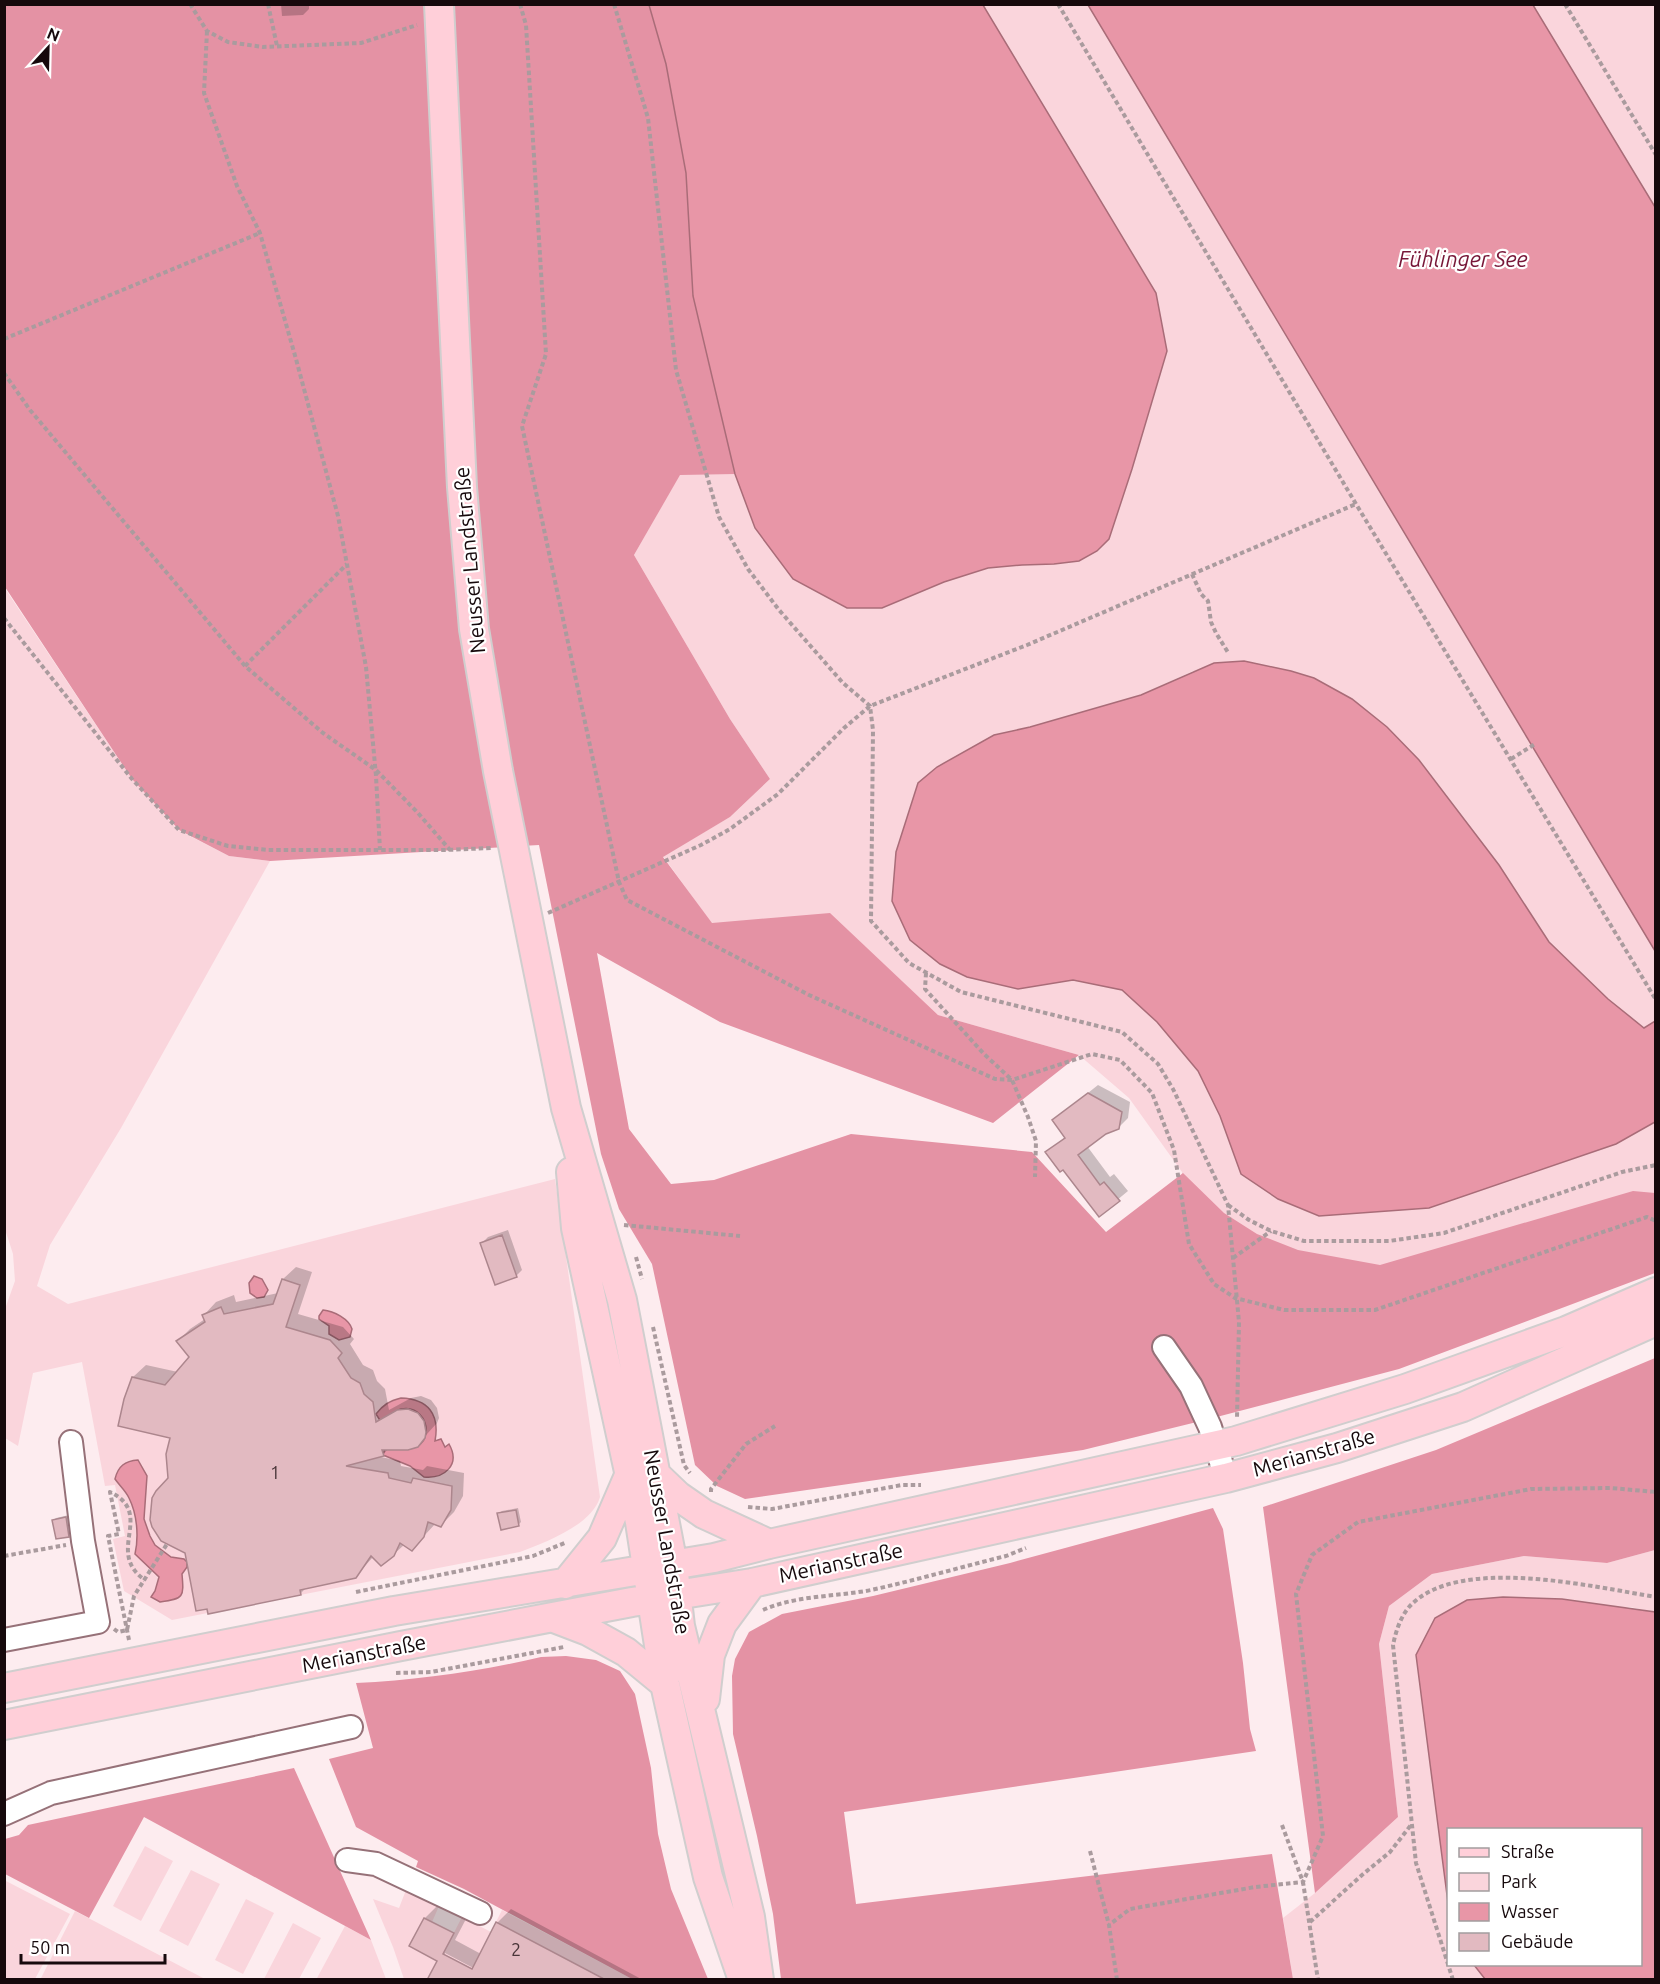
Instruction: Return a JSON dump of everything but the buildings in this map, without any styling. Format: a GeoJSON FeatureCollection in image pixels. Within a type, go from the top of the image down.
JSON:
{"type":"FeatureCollection","features":[{"type":"Feature","properties":{"kind":"main road","name":"Neusser Landstraße"},"geometry":{"type":"LineString","coordinates":[[439,8],[462,487],[474,629],[513,847],[543,915],[566,1108],[576,1228],[643,1473],[666,1597],[665,1684],[708,1877],[743,1980]]}},
{"type":"Feature","properties":{"kind":"main road","name":"Merianstraße"},"geometry":{"type":"LineString","coordinates":[[4,1688],[394,1611],[714,1558],[1236,1441],[1405,1389],[1566,1331],[1656,1292]]}},
{"type":"Feature","properties":{"kind":"main road","name":"Merianstraße"},"geometry":{"type":"LineString","coordinates":[[4,1725],[401,1646],[752,1583],[1226,1478],[1337,1448],[1462,1407],[1656,1321]]}},
{"type":"Feature","properties":{"kind":"main road"},"geometry":{"type":"LineString","coordinates":[[565,1584],[602,1538],[643,1473],[704,1514],[769,1544]]}},
{"type":"Feature","properties":{"kind":"main road"},"geometry":{"type":"LineString","coordinates":[[703,1719],[710,1655],[722,1624],[752,1583]]}},
{"type":"Feature","properties":{"kind":"main road","name":"Neusser Landstraße"},"geometry":{"type":"LineString","coordinates":[[666,1597],[680,1626],[703,1719],[747,1906],[759,1980]]}},
{"type":"Feature","properties":{"kind":"main road"},"geometry":{"type":"LineString","coordinates":[[554,1618],[588,1631],[626,1652],[665,1684]]}},
{"type":"Feature","properties":{"kind":"lane"},"geometry":{"type":"LineString","coordinates":[[1164,1347],[1191,1386],[1210,1427],[1226,1478]]}},
{"type":"Feature","properties":{"kind":"lane"},"geometry":{"type":"LineString","coordinates":[[4,1640],[98,1622],[83,1541],[71,1442]]}},
{"type":"Feature","properties":{"kind":"lane"},"geometry":{"type":"LineString","coordinates":[[4,1814],[51,1793],[351,1727]]}},
{"type":"Feature","properties":{"kind":"lane"},"geometry":{"type":"LineString","coordinates":[[347,1860],[376,1864],[480,1913]]}},
{"type":"Feature","properties":{"kind":"path"},"geometry":{"type":"LineString","coordinates":[[190,4],[207,32],[228,42],[262,47],[361,43],[414,26],[439,8]]}},
{"type":"Feature","properties":{"kind":"path"},"geometry":{"type":"LineString","coordinates":[[268,4],[277,46]]}},
{"type":"Feature","properties":{"kind":"path"},"geometry":{"type":"LineString","coordinates":[[520,4],[526,25],[546,354],[522,426],[619,882],[627,900],[809,995],[995,1079],[1012,1080],[1092,1054],[1120,1060],[1152,1093],[1167,1131],[1174,1150],[1189,1244],[1214,1284],[1235,1298],[1284,1310],[1375,1310],[1647,1217],[1656,1221]]}},
{"type":"Feature","properties":{"kind":"path"},"geometry":{"type":"LineString","coordinates":[[614,4],[648,118],[676,370],[719,517],[748,568],[779,610],[843,683],[870,706],[873,730],[871,921],[909,963],[961,992],[1122,1032],[1158,1064],[1173,1089],[1228,1205],[1239,1322],[1237,1420]]}},
{"type":"Feature","properties":{"kind":"path"},"geometry":{"type":"LineString","coordinates":[[1058,4],[1356,504],[1656,999]]}},
{"type":"Feature","properties":{"kind":"path"},"geometry":{"type":"LineString","coordinates":[[1565,4],[1656,155]]}},
{"type":"Feature","properties":{"kind":"path"},"geometry":{"type":"LineString","coordinates":[[207,32],[204,93],[237,186],[260,233],[338,516],[366,667],[376,770],[380,850]]}},
{"type":"Feature","properties":{"kind":"path"},"geometry":{"type":"LineString","coordinates":[[4,339],[260,233]]}},
{"type":"Feature","properties":{"kind":"path"},"geometry":{"type":"LineString","coordinates":[[4,373],[30,410],[245,666],[323,733],[376,770],[450,850]]}},
{"type":"Feature","properties":{"kind":"path"},"geometry":{"type":"LineString","coordinates":[[543,915],[701,845],[730,829],[778,794],[844,728],[870,706],[1027,645],[1356,504]]}},
{"type":"Feature","properties":{"kind":"path"},"geometry":{"type":"LineString","coordinates":[[245,666],[347,564]]}},
{"type":"Feature","properties":{"kind":"path"},"geometry":{"type":"LineString","coordinates":[[1192,574],[1201,594],[1208,601],[1211,622],[1216,633],[1230,654]]}},
{"type":"Feature","properties":{"kind":"path"},"geometry":{"type":"LineString","coordinates":[[4,618],[132,779],[178,830],[228,846],[268,850],[450,850],[513,847]]}},
{"type":"Feature","properties":{"kind":"path"},"geometry":{"type":"LineString","coordinates":[[1511,759],[1535,744]]}},
{"type":"Feature","properties":{"kind":"path"},"geometry":{"type":"LineString","coordinates":[[926,973],[925,989],[984,1054],[1012,1080],[1036,1142],[1035,1177]]}},
{"type":"Feature","properties":{"kind":"path"},"geometry":{"type":"LineString","coordinates":[[1228,1205],[1249,1220],[1271,1231],[1304,1241],[1389,1241],[1444,1233],[1622,1172],[1656,1165]]}},
{"type":"Feature","properties":{"kind":"path"},"geometry":{"type":"LineString","coordinates":[[619,1217],[626,1235]]}},
{"type":"Feature","properties":{"kind":"path"},"geometry":{"type":"LineString","coordinates":[[622,1224],[740,1236]]}},
{"type":"Feature","properties":{"kind":"path"},"geometry":{"type":"LineString","coordinates":[[1232,1259],[1271,1231]]}},
{"type":"Feature","properties":{"kind":"path"},"geometry":{"type":"LineString","coordinates":[[635,1255],[645,1288]]}},
{"type":"Feature","properties":{"kind":"path"},"geometry":{"type":"LineString","coordinates":[[652,1321],[684,1465],[695,1480]]}},
{"type":"Feature","properties":{"kind":"path"},"geometry":{"type":"LineString","coordinates":[[703,1484],[711,1489],[746,1444],[775,1426]]}},
{"type":"Feature","properties":{"kind":"path"},"geometry":{"type":"LineString","coordinates":[[1303,1882],[1323,1836],[1296,1594],[1312,1555],[1358,1522],[1531,1489],[1611,1488],[1656,1492]]}},
{"type":"Feature","properties":{"kind":"path"},"geometry":{"type":"LineString","coordinates":[[4,1557],[118,1534],[110,1492],[120,1497],[128,1507],[132,1524],[127,1540],[127,1557],[136,1574],[145,1580]]}},
{"type":"Feature","properties":{"kind":"path"},"geometry":{"type":"LineString","coordinates":[[108,1536],[127,1630]]}},
{"type":"Feature","properties":{"kind":"path"},"geometry":{"type":"LineString","coordinates":[[127,1630],[134,1596],[167,1544]]}},
{"type":"Feature","properties":{"kind":"path"},"geometry":{"type":"LineString","coordinates":[[1447,1961],[1416,1863],[1393,1645],[1397,1626],[1410,1606],[1433,1589],[1470,1580],[1536,1578],[1656,1597]]}},
{"type":"Feature","properties":{"kind":"path"},"geometry":{"type":"LineString","coordinates":[[98,1622],[118,1632],[127,1630]]}},
{"type":"Feature","properties":{"kind":"path"},"geometry":{"type":"LineString","coordinates":[[393,1673],[431,1672],[558,1647],[571,1647]]}},
{"type":"Feature","properties":{"kind":"path"},"geometry":{"type":"LineString","coordinates":[[1282,1825],[1303,1882],[1318,1980]]}},
{"type":"Feature","properties":{"kind":"path"},"geometry":{"type":"LineString","coordinates":[[1309,1923],[1390,1852],[1412,1825]]}},
{"type":"Feature","properties":{"kind":"path"},"geometry":{"type":"LineString","coordinates":[[1090,1851],[1109,1924],[1118,1980]]}},
{"type":"Feature","properties":{"kind":"path"},"geometry":{"type":"LineString","coordinates":[[1109,1924],[1130,1909],[1255,1887],[1303,1882]]}},
{"type":"Feature","properties":{"kind":"green space"},"geometry":{"type":"Polygon","coordinates":[[[983,5],[1088,5],[1655,951],[1655,1021],[1645,1028],[1608,999],[1549,942],[1499,865],[1419,760],[1387,727],[1193,671],[1141,695],[994,735],[918,783],[896,852],[892,901],[911,940],[1018,989],[1073,980],[1122,990],[1157,1022],[1198,1071],[1220,1116],[1278,1199],[1319,1216],[1429,1208],[1616,1144],[1655,1122],[1655,1200],[1399,1292],[1183,1237],[1182,1172],[1129,1098],[1079,1055],[938,1015],[830,914],[712,924],[663,856],[730,817],[770,779],[730,719],[634,555],[680,474],[735,474],[755,528],[882,608],[934,585],[975,571],[1005,566],[1054,564],[1156,293],[983,5]]]}},
{"type":"Feature","properties":{"kind":"green space"},"geometry":{"type":"Polygon","coordinates":[[[1533,5],[1655,5],[1655,207],[1533,5]]]}},
{"type":"Feature","properties":{"kind":"green space"},"geometry":{"type":"Polygon","coordinates":[[[4,587],[132,779],[178,830],[229,856],[270,861],[121,1128],[50,1245],[37,1286],[68,1304],[555,1179],[600,1497],[588,1516],[567,1531],[520,1552],[172,1620],[124,1591],[113,1539],[125,1536],[115,1485],[105,1486],[82,1362],[33,1373],[18,1446],[5,1438],[5,1309],[15,1281],[13,1254],[4,1226],[4,587]]]}},
{"type":"Feature","properties":{"kind":"green space"},"geometry":{"type":"Polygon","coordinates":[[[1655,1550],[1655,1612],[1630,1607],[1435,1618],[1447,1881],[1447,1966],[1475,1966],[1485,1979],[1293,1979],[1283,1918],[1315,1893],[1398,1817],[1379,1644],[1389,1606],[1432,1574],[1524,1556],[1607,1563],[1655,1550]]]}},
{"type":"Feature","properties":{"kind":"green space"},"geometry":{"type":"Polygon","coordinates":[[[145,1846],[173,1861],[141,1921],[113,1906],[145,1846]]]}},
{"type":"Feature","properties":{"kind":"green space"},"geometry":{"type":"Polygon","coordinates":[[[191,1870],[220,1884],[188,1946],[159,1931],[191,1870]]]}},
{"type":"Feature","properties":{"kind":"green space"},"geometry":{"type":"Polygon","coordinates":[[[4,1880],[70,1914],[35,1979],[5,1979],[4,1880]]]}},
{"type":"Feature","properties":{"kind":"green space"},"geometry":{"type":"Polygon","coordinates":[[[406,1890],[439,1906],[432,1922],[424,1918],[409,1946],[437,1961],[427,1979],[404,1979],[373,1899],[399,1908],[406,1890]]]}},
{"type":"Feature","properties":{"kind":"green space"},"geometry":{"type":"Polygon","coordinates":[[[246,1899],[274,1913],[243,1974],[215,1960],[246,1899]]]}},
{"type":"Feature","properties":{"kind":"green space"},"geometry":{"type":"Polygon","coordinates":[[[502,1910],[632,1979],[606,1979],[496,1922],[502,1910]]]}},
{"type":"Feature","properties":{"kind":"green space"},"geometry":{"type":"Polygon","coordinates":[[[75,1911],[205,1979],[40,1980],[75,1911]]]}},
{"type":"Feature","properties":{"kind":"green space"},"geometry":{"type":"Polygon","coordinates":[[[462,1917],[491,1932],[472,1969],[443,1954],[462,1917]]]}},
{"type":"Feature","properties":{"kind":"green space"},"geometry":{"type":"Polygon","coordinates":[[[293,1923],[321,1938],[299,1979],[264,1979],[293,1923]]]}},
{"type":"Feature","properties":{"kind":"green space"},"geometry":{"type":"Polygon","coordinates":[[[345,1926],[371,1940],[386,1979],[316,1980],[345,1926]]]}},
{"type":"Feature","properties":{"kind":"shaded area"},"geometry":{"type":"Polygon","coordinates":[[[4,5],[649,5],[666,64],[686,173],[693,296],[735,474],[680,475],[634,555],[730,719],[770,779],[730,817],[663,857],[712,923],[830,913],[938,1015],[1079,1055],[993,1123],[720,1022],[597,953],[629,1129],[671,1184],[714,1180],[851,1134],[1032,1152],[1106,1232],[1183,1173],[1224,1213],[1257,1234],[1298,1250],[1380,1265],[1633,1191],[1655,1193],[1655,1273],[1399,1369],[1083,1450],[745,1499],[717,1486],[695,1465],[652,1264],[619,1209],[601,1154],[539,845],[270,861],[229,856],[179,830],[132,779],[5,587],[4,5]]]}},
{"type":"Feature","properties":{"kind":"shaded area"},"geometry":{"type":"Polygon","coordinates":[[[1655,1358],[1655,1550],[1607,1563],[1524,1556],[1432,1574],[1389,1606],[1379,1644],[1398,1817],[1315,1893],[1263,1507],[1436,1450],[1655,1358]]]}},
{"type":"Feature","properties":{"kind":"shaded area"},"geometry":{"type":"Polygon","coordinates":[[[1213,1508],[1223,1529],[1243,1663],[1250,1729],[1256,1751],[844,1812],[856,1904],[1272,1854],[1293,1979],[781,1979],[773,1914],[733,1734],[732,1676],[735,1659],[749,1632],[782,1614],[873,1596],[1010,1563],[1213,1508]]]}},
{"type":"Feature","properties":{"kind":"shaded area"},"geometry":{"type":"Polygon","coordinates":[[[566,1656],[596,1660],[620,1671],[635,1694],[651,1768],[658,1834],[671,1889],[708,1979],[632,1979],[464,1889],[416,1867],[418,1861],[356,1827],[329,1759],[373,1748],[356,1683],[449,1674],[541,1657],[566,1656]]]}},
{"type":"Feature","properties":{"kind":"shaded area"},"geometry":{"type":"Polygon","coordinates":[[[294,1768],[371,1940],[144,1817],[89,1918],[5,1874],[5,1839],[19,1835],[28,1825],[294,1768]]]}},
{"type":"Feature","properties":{"kind":"water"},"geometry":{"type":"Polygon","coordinates":[[[649,5],[983,5],[1156,293],[1167,351],[1109,539],[1097,551],[1079,561],[988,568],[944,582],[882,608],[847,608],[793,579],[755,528],[735,474],[693,296],[686,173],[666,64],[649,5]]]}},
{"type":"Feature","properties":{"kind":"water","name":"Fühlinger See"},"geometry":{"type":"Polygon","coordinates":[[[1088,5],[1533,5],[1655,207],[1655,951],[1088,5]]]}},
{"type":"Feature","properties":{"kind":"water"},"geometry":{"type":"Polygon","coordinates":[[[1244,661],[1314,678],[1352,699],[1387,727],[1419,760],[1499,865],[1549,942],[1608,999],[1644,1028],[1655,1021],[1655,1122],[1616,1144],[1429,1208],[1319,1216],[1278,1199],[1241,1174],[1220,1116],[1198,1071],[1157,1022],[1122,990],[1073,980],[1018,989],[967,977],[940,964],[910,940],[892,901],[896,852],[918,783],[937,767],[994,735],[1141,695],[1214,663],[1244,661]]]}},
{"type":"Feature","properties":{"kind":"water"},"geometry":{"type":"Polygon","coordinates":[[[254,1276],[262,1279],[268,1290],[264,1297],[257,1298],[250,1293],[249,1283],[254,1276]]]}},
{"type":"Feature","properties":{"kind":"water"},"geometry":{"type":"Polygon","coordinates":[[[323,1310],[336,1314],[348,1322],[352,1329],[350,1337],[339,1340],[329,1334],[329,1326],[319,1319],[323,1310]]]}},
{"type":"Feature","properties":{"kind":"water"},"geometry":{"type":"Polygon","coordinates":[[[401,1398],[418,1401],[425,1405],[434,1416],[435,1441],[441,1439],[445,1447],[449,1444],[452,1452],[452,1464],[444,1473],[424,1477],[410,1466],[383,1455],[386,1445],[404,1449],[416,1447],[423,1441],[426,1432],[425,1423],[420,1414],[412,1409],[398,1410],[381,1422],[376,1414],[390,1402],[401,1398]]]}},
{"type":"Feature","properties":{"kind":"water"},"geometry":{"type":"Polygon","coordinates":[[[138,1460],[147,1476],[144,1519],[150,1536],[155,1545],[171,1557],[184,1559],[187,1562],[187,1567],[182,1574],[181,1595],[174,1600],[160,1602],[151,1597],[159,1577],[135,1554],[137,1533],[134,1511],[128,1495],[115,1479],[123,1465],[138,1460]]]}},
{"type":"Feature","properties":{"kind":"water"},"geometry":{"type":"Polygon","coordinates":[[[1503,1597],[1562,1599],[1655,1612],[1655,1979],[1485,1979],[1475,1966],[1642,1966],[1642,1828],[1447,1828],[1447,1895],[1416,1655],[1435,1618],[1467,1600],[1503,1597]]]}}]}
